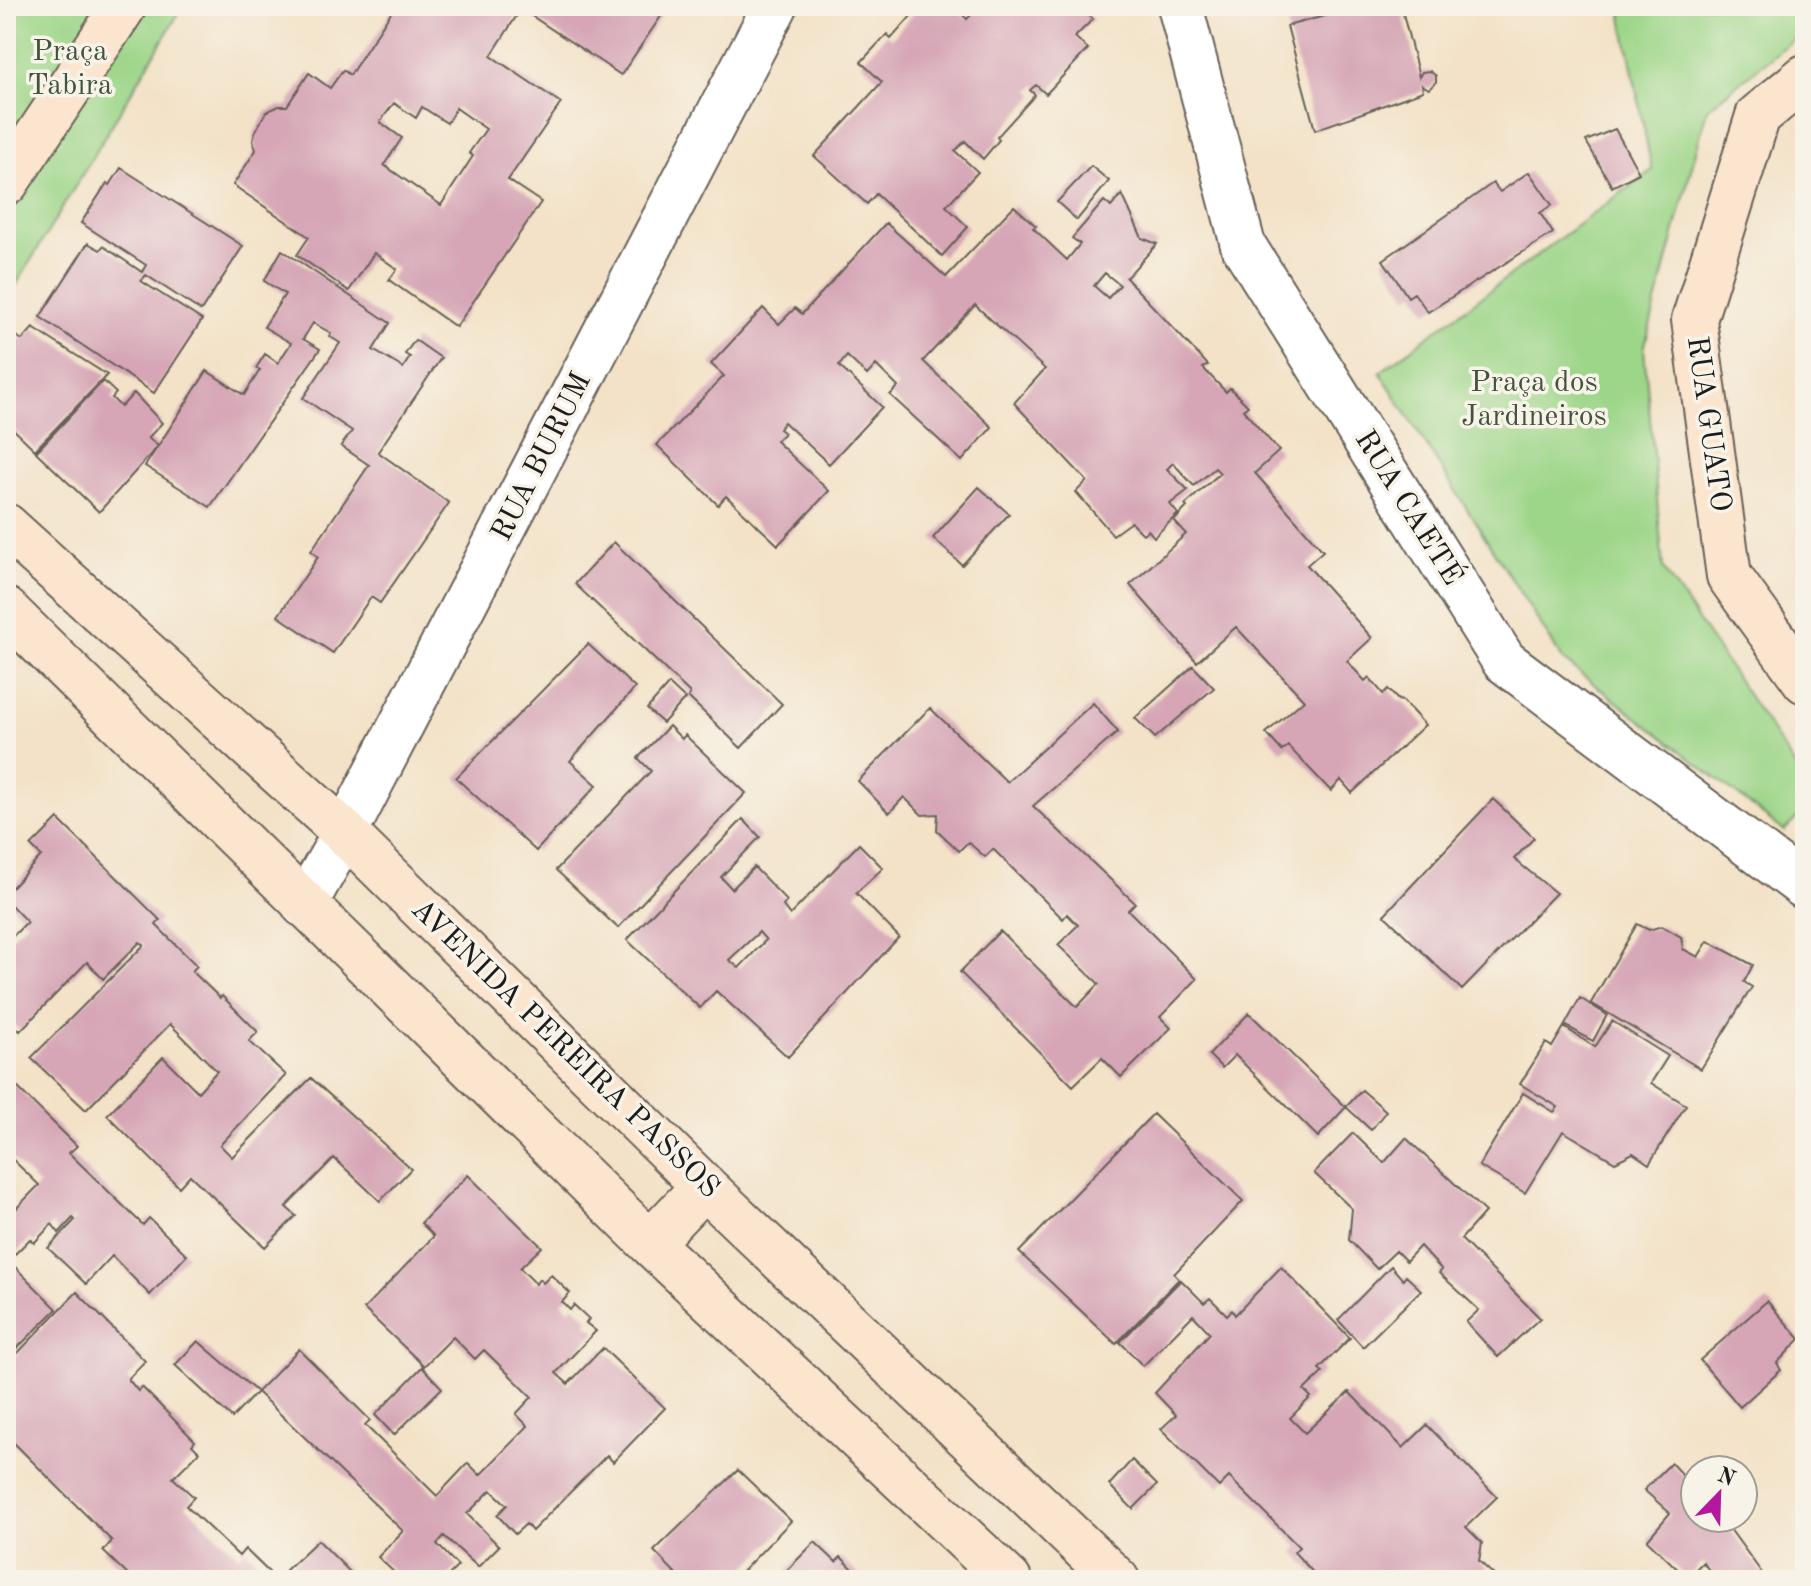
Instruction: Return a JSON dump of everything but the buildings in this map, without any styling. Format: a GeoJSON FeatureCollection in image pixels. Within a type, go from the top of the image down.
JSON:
{"type":"FeatureCollection","features":[{"type":"Feature","properties":{"kind":"main road"},"geometry":{"type":"LineString","coordinates":[[6,183],[124,6]]}},
{"type":"Feature","properties":{"kind":"main road","name":"RUA GUATO"},"geometry":{"type":"LineString","coordinates":[[1805,77],[1758,116],[1694,320],[1729,576],[1805,681]]}},
{"type":"Feature","properties":{"kind":"main road","name":"AVENIDA PEREIRA PASSOS"},"geometry":{"type":"LineString","coordinates":[[6,526],[345,833],[704,1186],[1117,1580]]}},
{"type":"Feature","properties":{"kind":"main road"},"geometry":{"type":"LineString","coordinates":[[6,610],[650,1243],[1009,1580]]}},
{"type":"Feature","properties":{"kind":"main road"},"geometry":{"type":"LineString","coordinates":[[650,1243],[704,1186]]}},
{"type":"Feature","properties":{"kind":"street","name":"RUA BURUM"},"geometry":{"type":"LineString","coordinates":[[304,905],[345,833],[775,6]]}},
{"type":"Feature","properties":{"kind":"street","name":"RUA CAETÉ"},"geometry":{"type":"LineString","coordinates":[[1180,6],[1243,245],[1504,661],[1805,887]]}},
{"type":"Feature","properties":{"kind":"green space","name":"Praça Tabira"},"geometry":{"type":"Polygon","coordinates":[[[6,6],[183,6],[6,302],[6,6]]]}},
{"type":"Feature","properties":{"kind":"green space","name":"Praça dos Jardineiros"},"geometry":{"type":"Polygon","coordinates":[[[1620,6],[1805,6],[1805,30],[1707,109],[1644,349],[1663,568],[1805,781],[1805,810],[1784,831],[1563,660],[1380,372],[1652,170],[1620,6]]]}}]}
